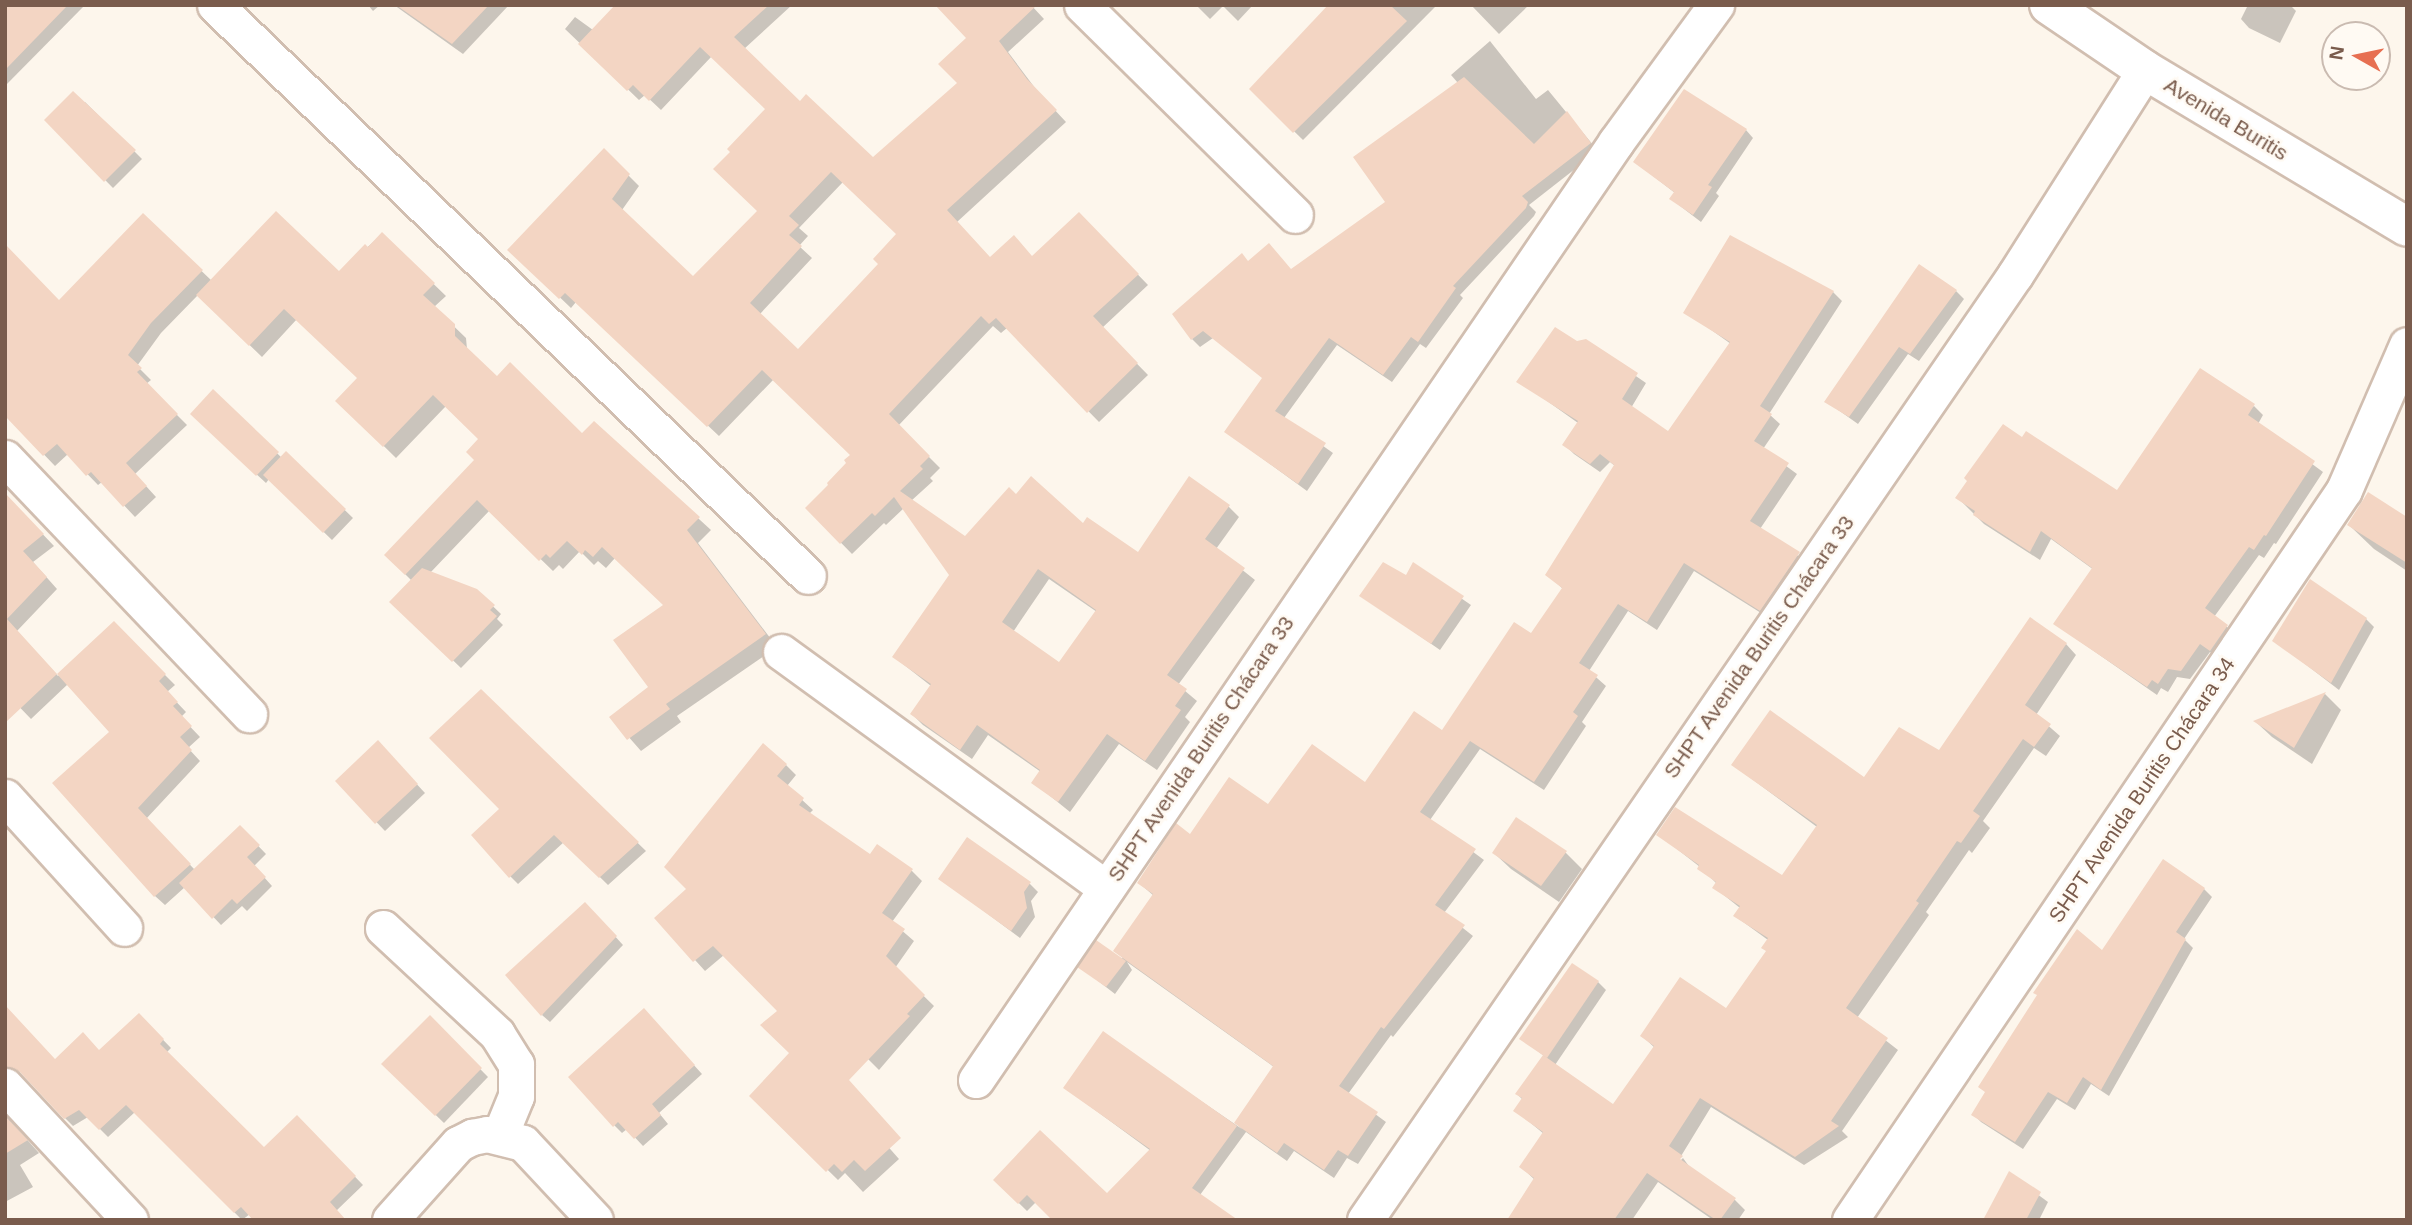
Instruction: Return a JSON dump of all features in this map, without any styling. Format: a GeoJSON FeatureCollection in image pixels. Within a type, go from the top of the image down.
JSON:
{"type":"FeatureCollection","features":[{"type":"Feature","properties":{"kind":"street"},"geometry":{"type":"LineString","coordinates":[[215,5],[808,576]]}},
{"type":"Feature","properties":{"kind":"street"},"geometry":{"type":"LineString","coordinates":[[1082,5],[1295,215]]}},
{"type":"Feature","properties":{"kind":"street","name":"SHPT Avenida Buritis Chácara 33"},"geometry":{"type":"LineString","coordinates":[[976,1080],[1608,153],[1716,5]]}},
{"type":"Feature","properties":{"kind":"street","name":"Avenida Buritis"},"geometry":{"type":"LineString","coordinates":[[2049,5],[2145,70],[2407,227]]}},
{"type":"Feature","properties":{"kind":"street","name":"SHPT Avenida Buritis Chácara 33"},"geometry":{"type":"LineString","coordinates":[[1365,1220],[2015,275],[2145,70]]}},
{"type":"Feature","properties":{"kind":"street","name":"SHPT Avenida Buritis Chácara 34"},"geometry":{"type":"LineString","coordinates":[[1850,1220],[2344,490],[2407,345]]}},
{"type":"Feature","properties":{"kind":"street"},"geometry":{"type":"LineString","coordinates":[[5,458],[249,714]]}},
{"type":"Feature","properties":{"kind":"street"},"geometry":{"type":"LineString","coordinates":[[781,652],[1106,888]]}},
{"type":"Feature","properties":{"kind":"street"},"geometry":{"type":"LineString","coordinates":[[5,797],[124,928]]}},
{"type":"Feature","properties":{"kind":"street"},"geometry":{"type":"LineString","coordinates":[[383,928],[497,1034],[516,1064],[516,1096],[500,1135]]}},
{"type":"Feature","properties":{"kind":"street"},"geometry":{"type":"LineString","coordinates":[[5,1086],[130,1220]]}},
{"type":"Feature","properties":{"kind":"street"},"geometry":{"type":"LineString","coordinates":[[390,1220],[458,1144],[472,1137],[500,1135],[523,1143],[595,1220]]}},
{"type":"Feature","properties":{"kind":"building"},"geometry":{"type":"Polygon","coordinates":[[[5,5],[68,5],[5,70],[5,5]]]}},
{"type":"Feature","properties":{"kind":"building"},"geometry":{"type":"Polygon","coordinates":[[[396,5],[489,5],[452,44],[396,5]]]}},
{"type":"Feature","properties":{"kind":"building"},"geometry":{"type":"Polygon","coordinates":[[[615,5],[769,5],[734,37],[800,101],[806,94],[873,157],[957,83],[938,64],[966,38],[935,5],[1037,5],[999,41],[1027,79],[1057,110],[947,210],[990,257],[1014,235],[1032,256],[1079,212],[1139,274],[1093,316],[1138,363],[1087,413],[996,318],[989,324],[981,316],[889,414],[930,456],[920,466],[923,469],[900,491],[965,536],[1009,487],[1016,494],[1031,476],[1083,523],[1087,517],[1138,552],[1189,476],[1230,505],[1205,539],[1245,568],[1167,675],[1187,689],[1175,706],[1181,710],[1145,761],[1107,734],[1058,802],[1031,783],[1040,770],[977,725],[960,750],[910,714],[931,684],[892,657],[949,575],[894,497],[875,516],[872,513],[840,544],[805,508],[828,485],[850,455],[762,370],[707,427],[565,293],[559,299],[507,250],[604,148],[630,174],[612,199],[693,276],[757,211],[713,169],[730,152],[727,149],[765,109],[700,47],[649,101],[633,85],[627,91],[578,44],[615,5]],[[831,172],[789,216],[799,225],[789,235],[802,246],[750,303],[798,349],[878,264],[873,259],[896,234],[831,172]],[[1038,569],[1002,622],[1059,662],[1096,610],[1038,569]]]}},
{"type":"Feature","properties":{"kind":"building"},"geometry":{"type":"Polygon","coordinates":[[[1328,5],[1390,5],[1407,21],[1293,133],[1249,89],[1328,5]]]}},
{"type":"Feature","properties":{"kind":"building"},"geometry":{"type":"Polygon","coordinates":[[[1464,77],[1534,144],[1567,111],[1591,143],[1522,196],[1528,202],[1526,208],[1453,286],[1456,288],[1418,342],[1411,337],[1383,375],[1329,338],[1275,411],[1326,443],[1298,484],[1224,432],[1262,378],[1203,331],[1191,340],[1172,314],[1242,253],[1248,261],[1269,243],[1291,269],[1385,202],[1353,157],[1464,77]]]}},
{"type":"Feature","properties":{"kind":"building"},"geometry":{"type":"Polygon","coordinates":[[[1684,89],[1747,129],[1708,185],[1712,187],[1693,215],[1669,199],[1674,192],[1633,162],[1684,89]]]}},
{"type":"Feature","properties":{"kind":"building"},"geometry":{"type":"Polygon","coordinates":[[[73,91],[136,150],[104,182],[44,120],[73,91]]]}},
{"type":"Feature","properties":{"kind":"building"},"geometry":{"type":"Polygon","coordinates":[[[276,211],[339,271],[365,244],[368,247],[382,232],[435,283],[423,295],[455,324],[455,336],[497,376],[510,362],[582,433],[594,421],[700,517],[687,530],[766,634],[666,704],[670,709],[627,740],[609,717],[648,687],[613,640],[663,605],[602,547],[593,557],[585,550],[582,555],[567,541],[550,558],[546,554],[539,561],[477,500],[405,575],[384,555],[474,460],[466,452],[478,439],[433,395],[383,447],[335,401],[357,378],[284,309],[249,346],[196,295],[276,211]]]}},
{"type":"Feature","properties":{"kind":"building"},"geometry":{"type":"Polygon","coordinates":[[[143,213],[203,270],[151,323],[128,355],[142,368],[137,372],[178,414],[126,463],[147,486],[123,507],[91,472],[86,476],[57,444],[43,456],[5,416],[5,244],[59,300],[143,213]]]}},
{"type":"Feature","properties":{"kind":"building"},"geometry":{"type":"Polygon","coordinates":[[[1730,235],[1834,291],[1760,406],[1772,414],[1754,441],[1789,463],[1750,521],[1800,552],[1760,611],[1684,563],[1647,622],[1618,604],[1579,663],[1598,675],[1573,712],[1578,716],[1534,782],[1470,741],[1420,812],[1476,849],[1435,905],[1465,925],[1384,1029],[1381,1027],[1339,1086],[1378,1112],[1348,1156],[1338,1150],[1324,1170],[1284,1143],[1277,1153],[1234,1123],[1273,1066],[1113,951],[1153,894],[1137,883],[1176,823],[1190,834],[1229,777],[1268,804],[1312,744],[1365,782],[1414,711],[1442,730],[1514,622],[1531,633],[1562,588],[1545,575],[1614,465],[1600,454],[1590,464],[1562,445],[1578,421],[1516,382],[1555,327],[1577,341],[1586,339],[1638,373],[1622,399],[1668,431],[1730,342],[1683,313],[1730,235]]]}},
{"type":"Feature","properties":{"kind":"building"},"geometry":{"type":"Polygon","coordinates":[[[1919,264],[1957,290],[1910,354],[1899,347],[1849,417],[1824,402],[1919,264]]]}},
{"type":"Feature","properties":{"kind":"building"},"geometry":{"type":"Polygon","coordinates":[[[2200,368],[2255,404],[2248,415],[2315,461],[2266,536],[2264,535],[2254,550],[2249,547],[2205,608],[2228,625],[2210,651],[2200,644],[2181,671],[2168,669],[2158,684],[2152,680],[2147,687],[2053,624],[2092,568],[2041,531],[2030,552],[1973,515],[1975,511],[1955,498],[1967,481],[1964,478],[2003,424],[2022,437],[2026,431],[2117,490],[2200,368]]]}},
{"type":"Feature","properties":{"kind":"building"},"geometry":{"type":"Polygon","coordinates":[[[213,389],[279,452],[256,476],[190,414],[213,389]]]}},
{"type":"Feature","properties":{"kind":"building"},"geometry":{"type":"Polygon","coordinates":[[[286,451],[346,509],[323,533],[263,475],[286,451]]]}},
{"type":"Feature","properties":{"kind":"building"},"geometry":{"type":"Polygon","coordinates":[[[2368,492],[2407,517],[2407,563],[2347,525],[2368,492]]]}},
{"type":"Feature","properties":{"kind":"building"},"geometry":{"type":"Polygon","coordinates":[[[5,493],[44,534],[23,551],[47,577],[7,619],[57,674],[5,723],[5,493]]]}},
{"type":"Feature","properties":{"kind":"building"},"geometry":{"type":"Polygon","coordinates":[[[1383,562],[1406,575],[1413,562],[1464,596],[1431,644],[1359,596],[1383,562]]]}},
{"type":"Feature","properties":{"kind":"building"},"geometry":{"type":"Polygon","coordinates":[[[422,568],[477,589],[495,605],[490,610],[497,616],[452,662],[389,602],[422,568]]]}},
{"type":"Feature","properties":{"kind":"building"},"geometry":{"type":"Polygon","coordinates":[[[2310,579],[2367,618],[2331,683],[2272,641],[2310,579]]]}},
{"type":"Feature","properties":{"kind":"building"},"geometry":{"type":"Polygon","coordinates":[[[2030,617],[2067,643],[2025,705],[2051,724],[2034,747],[2023,739],[1973,811],[1980,816],[1961,843],[1957,841],[1916,901],[1919,903],[1846,1008],[1888,1038],[1831,1121],[1839,1126],[1795,1157],[1700,1098],[1669,1146],[1683,1156],[1680,1159],[1736,1198],[1720,1220],[1716,1220],[1647,1173],[1614,1220],[1507,1220],[1534,1178],[1519,1167],[1543,1132],[1513,1111],[1522,1098],[1515,1094],[1543,1055],[1613,1104],[1654,1046],[1640,1036],[1680,977],[1726,1008],[1766,951],[1761,948],[1768,938],[1733,916],[1740,906],[1712,888],[1716,882],[1697,869],[1699,865],[1656,835],[1675,807],[1782,875],[1817,825],[1731,765],[1770,710],[1864,777],[1899,727],[1939,750],[2030,617]]]}},
{"type":"Feature","properties":{"kind":"building"},"geometry":{"type":"Polygon","coordinates":[[[114,621],[166,674],[159,681],[178,702],[173,706],[192,726],[180,737],[192,750],[138,808],[191,864],[154,897],[52,783],[109,732],[57,674],[114,621]]]}},
{"type":"Feature","properties":{"kind":"building"},"geometry":{"type":"Polygon","coordinates":[[[481,689],[639,842],[599,878],[554,835],[509,878],[471,835],[499,809],[429,738],[481,689]]]}},
{"type":"Feature","properties":{"kind":"building"},"geometry":{"type":"Polygon","coordinates":[[[2326,692],[2294,748],[2253,721],[2326,692]]]}},
{"type":"Feature","properties":{"kind":"building"},"geometry":{"type":"Polygon","coordinates":[[[378,740],[418,784],[375,824],[335,781],[378,740]]]}},
{"type":"Feature","properties":{"kind":"building"},"geometry":{"type":"Polygon","coordinates":[[[763,743],[787,764],[777,776],[804,798],[799,805],[870,854],[877,844],[913,869],[882,913],[905,929],[886,956],[925,995],[907,1014],[910,1016],[849,1080],[901,1138],[865,1171],[854,1160],[842,1172],[834,1164],[826,1172],[749,1096],[789,1053],[760,1025],[777,1011],[713,946],[693,962],[654,918],[686,889],[664,867],[763,743]]]}},
{"type":"Feature","properties":{"kind":"building"},"geometry":{"type":"Polygon","coordinates":[[[1516,817],[1567,851],[1541,886],[1492,853],[1516,817]]]}},
{"type":"Feature","properties":{"kind":"building"},"geometry":{"type":"Polygon","coordinates":[[[240,825],[260,845],[247,857],[266,877],[237,904],[232,899],[212,919],[179,883],[240,825]]]}},
{"type":"Feature","properties":{"kind":"building"},"geometry":{"type":"Polygon","coordinates":[[[967,837],[1031,882],[1024,892],[1027,908],[1011,931],[938,879],[967,837]]]}},
{"type":"Feature","properties":{"kind":"building"},"geometry":{"type":"Polygon","coordinates":[[[2163,859],[2205,888],[2176,932],[2186,939],[2101,1090],[2083,1077],[2067,1103],[2048,1092],[2015,1142],[1971,1115],[1985,1092],[1978,1087],[2037,995],[2033,993],[2077,929],[2102,950],[2163,859]]]}},
{"type":"Feature","properties":{"kind":"building"},"geometry":{"type":"Polygon","coordinates":[[[585,902],[617,936],[541,1016],[505,975],[585,902]]]}},
{"type":"Feature","properties":{"kind":"building"},"geometry":{"type":"Polygon","coordinates":[[[1096,940],[1126,961],[1106,987],[1077,967],[1096,940]]]}},
{"type":"Feature","properties":{"kind":"building"},"geometry":{"type":"Polygon","coordinates":[[[1572,963],[1599,981],[1547,1058],[1519,1039],[1572,963]]]}},
{"type":"Feature","properties":{"kind":"building"},"geometry":{"type":"Polygon","coordinates":[[[5,1005],[55,1059],[83,1032],[99,1050],[139,1013],[164,1039],[160,1044],[264,1147],[297,1115],[356,1176],[330,1202],[346,1220],[253,1220],[241,1207],[234,1213],[126,1105],[99,1130],[79,1110],[64,1119],[20,1072],[5,1066],[5,1005]]]}},
{"type":"Feature","properties":{"kind":"building"},"geometry":{"type":"Polygon","coordinates":[[[644,1008],[695,1065],[652,1104],[661,1115],[634,1139],[618,1122],[613,1127],[568,1077],[644,1008]]]}},
{"type":"Feature","properties":{"kind":"building"},"geometry":{"type":"Polygon","coordinates":[[[430,1015],[482,1068],[435,1116],[381,1064],[430,1015]]]}},
{"type":"Feature","properties":{"kind":"building"},"geometry":{"type":"Polygon","coordinates":[[[1103,1031],[1237,1126],[1192,1188],[1238,1220],[1052,1220],[1027,1195],[1018,1204],[993,1180],[1040,1130],[1107,1193],[1150,1149],[1063,1088],[1103,1031]]]}},
{"type":"Feature","properties":{"kind":"building"},"geometry":{"type":"Polygon","coordinates":[[[5,1116],[28,1140],[5,1154],[5,1116]]]}},
{"type":"Feature","properties":{"kind":"building"},"geometry":{"type":"Polygon","coordinates":[[[2009,1171],[2041,1192],[2026,1220],[1983,1220],[2009,1171]]]}}]}
